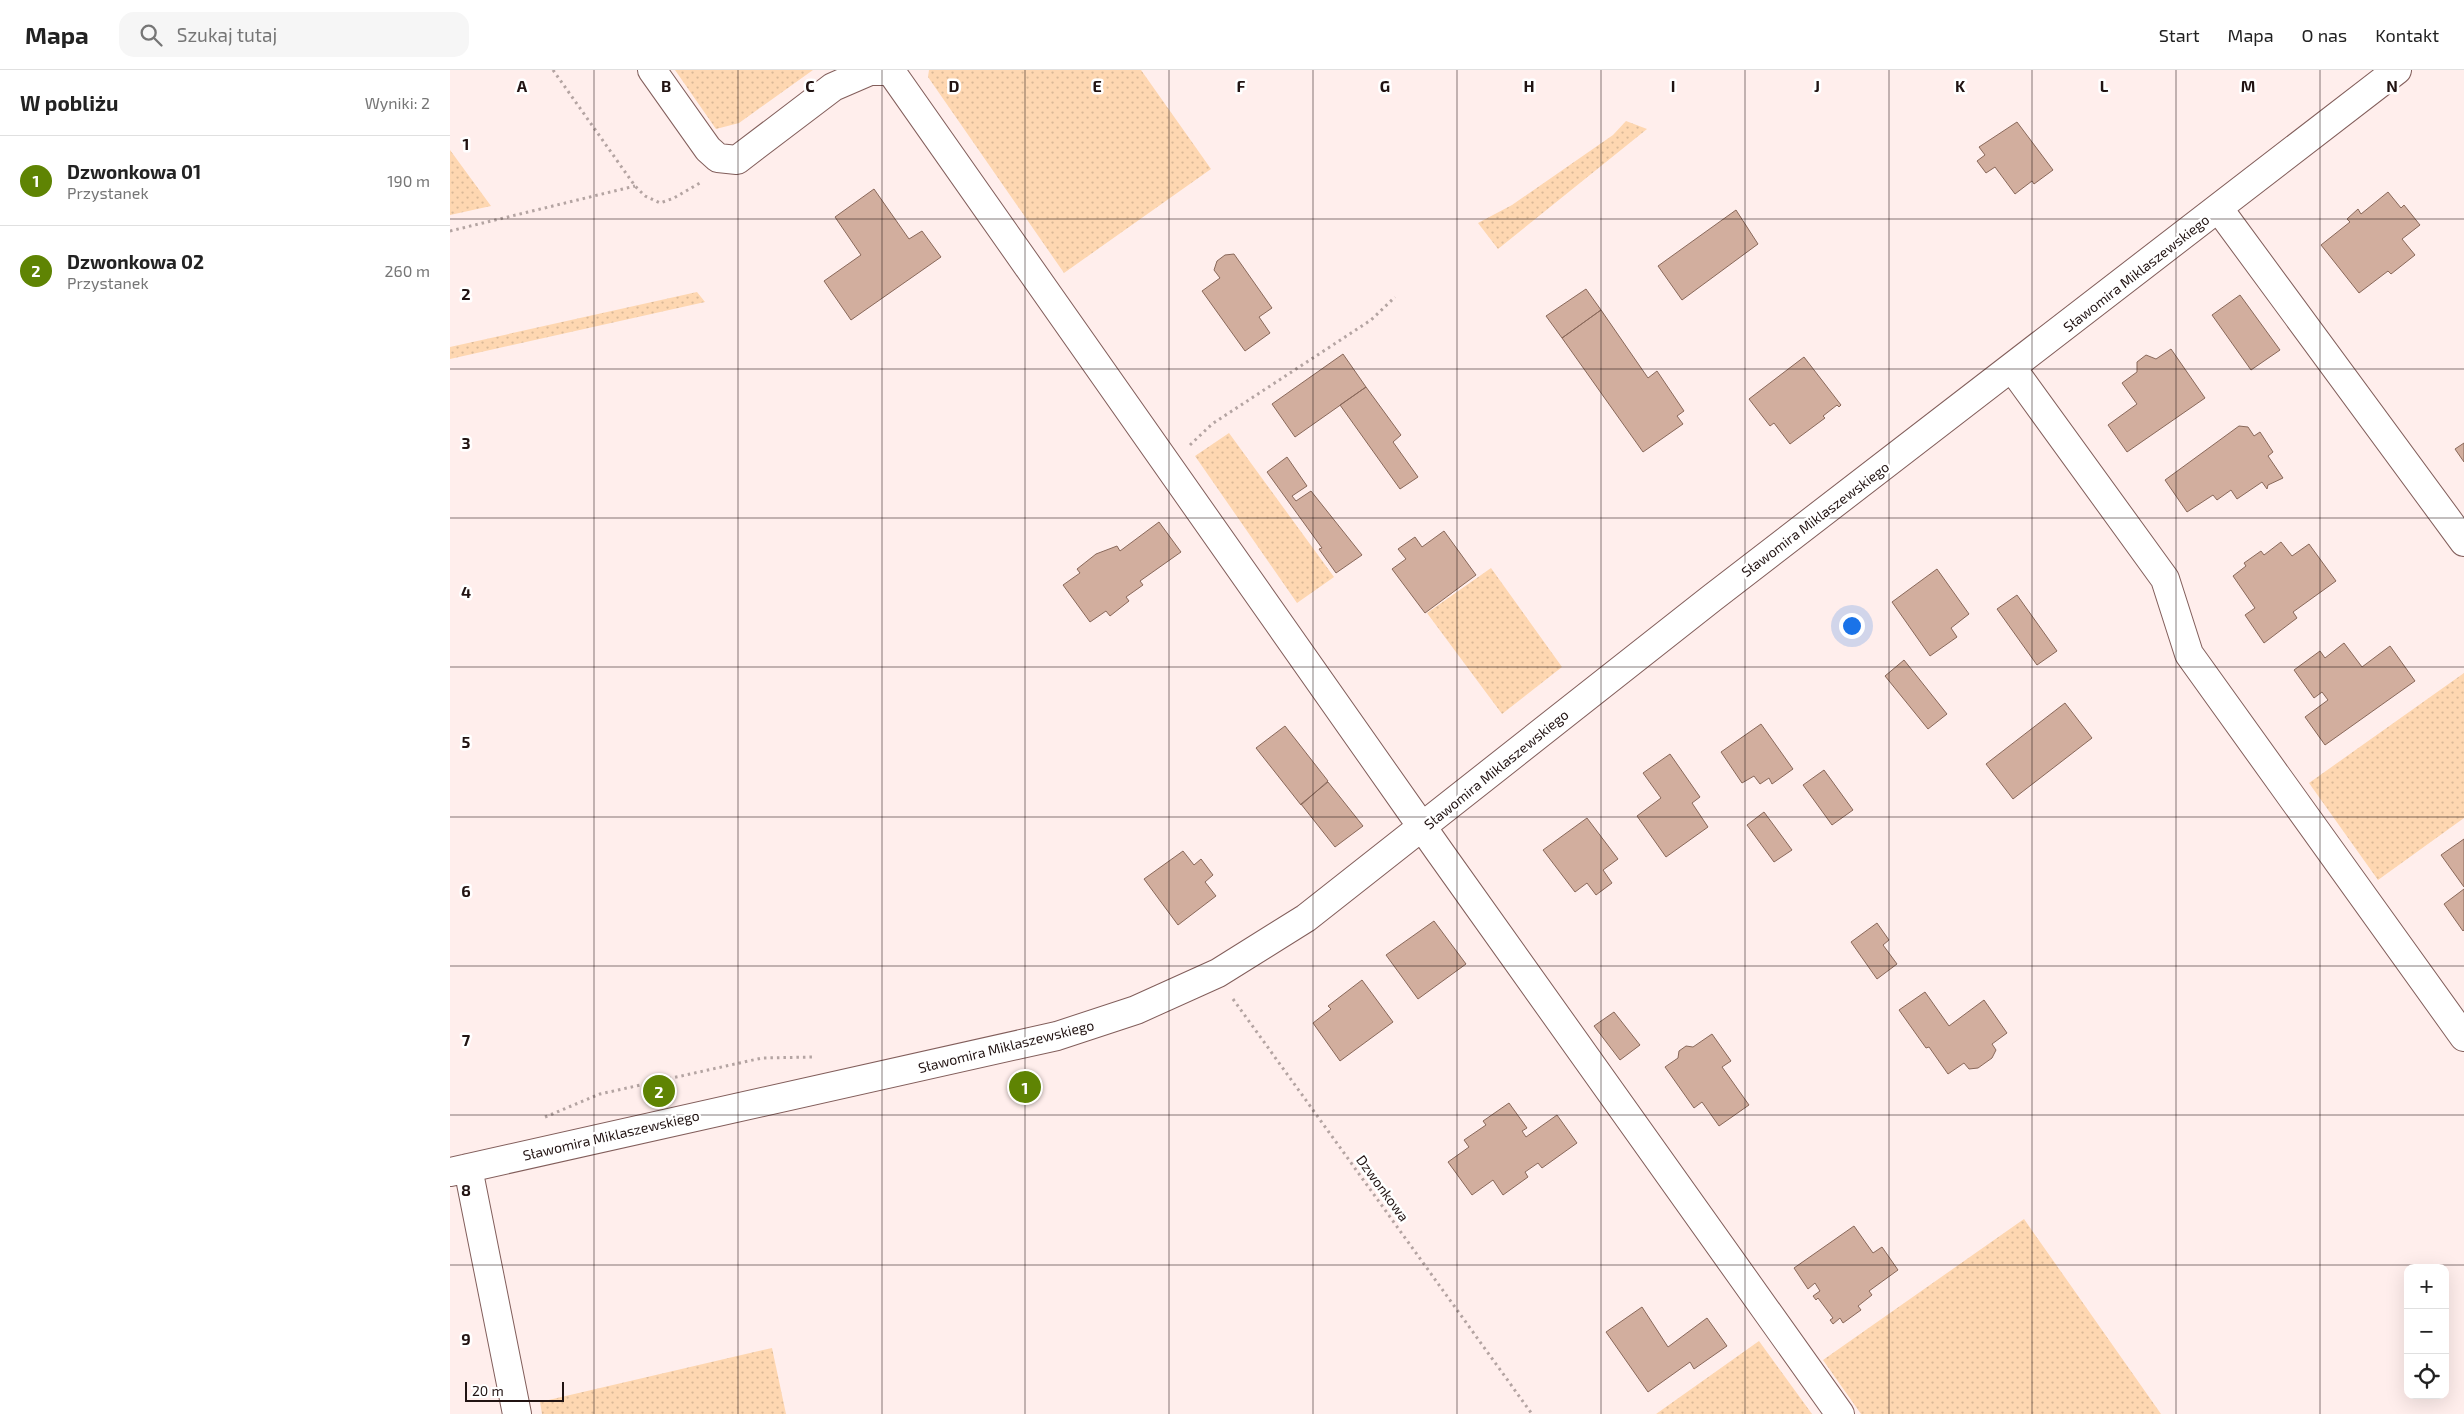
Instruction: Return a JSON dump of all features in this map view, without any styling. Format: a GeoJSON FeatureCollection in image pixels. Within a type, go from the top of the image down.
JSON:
{"type":"FeatureCollection","features":[{"type":"Feature","properties":{"kind":"street"},"geometry":{"type":"LineString","coordinates":[[652,70],[708,149],[718,158],[737,160],[833,87],[870,71],[890,70],[1423,828],[1840,1414]]}},
{"type":"Feature","properties":{"kind":"street","name":"Sławomira Miklaszewskiego"},"geometry":{"type":"LineString","coordinates":[[459,1170],[665,1122],[1015,1048],[1101,1024],[1218,973],[1306,918],[1423,828],[1494,768],[1696,610],[2397,70]]}},
{"type":"Feature","properties":{"kind":"street"},"geometry":{"type":"LineString","coordinates":[[2219,208],[2464,542]]}},
{"type":"Feature","properties":{"kind":"street"},"geometry":{"type":"LineString","coordinates":[[2012,368],[2164,579],[2189,654],[2464,1037]]}},
{"type":"Feature","properties":{"kind":"street"},"geometry":{"type":"LineString","coordinates":[[459,1170],[517,1414]]}},
{"type":"Feature","properties":{"kind":"path"},"geometry":{"type":"LineString","coordinates":[[553,70],[635,186],[645,196],[660,203],[674,198],[737,160]]}},
{"type":"Feature","properties":{"kind":"path"},"geometry":{"type":"LineString","coordinates":[[450,231],[635,186]]}},
{"type":"Feature","properties":{"kind":"path"},"geometry":{"type":"LineString","coordinates":[[1168,466],[1212,424],[1372,320],[1395,297]]}},
{"type":"Feature","properties":{"kind":"path","name":"Dzwonkowa"},"geometry":{"type":"LineString","coordinates":[[1218,973],[1235,1003],[1532,1414]]}},
{"type":"Feature","properties":{"kind":"path"},"geometry":{"type":"LineString","coordinates":[[541,1119],[600,1094],[762,1058],[821,1058]]}},
{"type":"Feature","properties":{"kind":"shaded area"},"geometry":{"type":"Polygon","coordinates":[[[675,70],[813,70],[739,123],[716,129],[675,70]]]}},
{"type":"Feature","properties":{"kind":"shaded area"},"geometry":{"type":"Polygon","coordinates":[[[929,70],[1141,70],[1211,169],[1064,273],[928,77],[929,70]]]}},
{"type":"Feature","properties":{"kind":"shaded area"},"geometry":{"type":"Polygon","coordinates":[[[1626,121],[1647,129],[1498,249],[1478,223],[1512,205],[1613,135],[1626,121]]]}},
{"type":"Feature","properties":{"kind":"shaded area"},"geometry":{"type":"Polygon","coordinates":[[[450,150],[491,206],[450,215],[450,150]]]}},
{"type":"Feature","properties":{"kind":"shaded area"},"geometry":{"type":"Polygon","coordinates":[[[697,292],[705,302],[450,359],[450,347],[697,292]]]}},
{"type":"Feature","properties":{"kind":"shaded area"},"geometry":{"type":"Polygon","coordinates":[[[1229,433],[1334,577],[1297,603],[1195,456],[1229,433]]]}},
{"type":"Feature","properties":{"kind":"shaded area"},"geometry":{"type":"Polygon","coordinates":[[[1491,568],[1562,667],[1502,714],[1427,613],[1491,568]]]}},
{"type":"Feature","properties":{"kind":"shaded area"},"geometry":{"type":"Polygon","coordinates":[[[2464,673],[2464,818],[2378,880],[2309,783],[2464,673]]]}},
{"type":"Feature","properties":{"kind":"shaded area"},"geometry":{"type":"Polygon","coordinates":[[[2024,1219],[2161,1414],[1861,1414],[1823,1360],[2024,1219]]]}},
{"type":"Feature","properties":{"kind":"shaded area"},"geometry":{"type":"Polygon","coordinates":[[[1759,1341],[1812,1414],[1656,1414],[1759,1341]]]}},
{"type":"Feature","properties":{"kind":"shaded area"},"geometry":{"type":"Polygon","coordinates":[[[772,1348],[786,1414],[542,1414],[540,1402],[772,1348]]]}},
{"type":"Feature","properties":{"kind":"building"},"geometry":{"type":"Polygon","coordinates":[[[2017,122],[2053,170],[2034,184],[2032,181],[2015,194],[1995,167],[1986,173],[1977,161],[1985,155],[1979,147],[2017,122]]]}},
{"type":"Feature","properties":{"kind":"building"},"geometry":{"type":"Polygon","coordinates":[[[874,189],[909,239],[922,231],[941,257],[851,320],[824,281],[861,255],[835,217],[874,189]]]}},
{"type":"Feature","properties":{"kind":"building"},"geometry":{"type":"Polygon","coordinates":[[[2388,192],[2401,208],[2404,205],[2420,225],[2402,239],[2415,255],[2391,274],[2388,271],[2359,293],[2321,245],[2350,222],[2347,219],[2358,209],[2361,214],[2388,192]]]}},
{"type":"Feature","properties":{"kind":"building"},"geometry":{"type":"Polygon","coordinates":[[[1736,210],[1758,244],[1682,300],[1658,266],[1736,210]]]}},
{"type":"Feature","properties":{"kind":"building"},"geometry":{"type":"Polygon","coordinates":[[[1234,254],[1272,308],[1259,317],[1270,333],[1245,351],[1202,291],[1220,278],[1214,270],[1217,261],[1225,255],[1234,254]]]}},
{"type":"Feature","properties":{"kind":"building"},"geometry":{"type":"Polygon","coordinates":[[[1586,289],[1601,310],[1562,338],[1546,316],[1586,289]]]}},
{"type":"Feature","properties":{"kind":"building"},"geometry":{"type":"Polygon","coordinates":[[[2240,295],[2280,350],[2251,370],[2212,315],[2240,295]]]}},
{"type":"Feature","properties":{"kind":"building"},"geometry":{"type":"Polygon","coordinates":[[[1601,310],[1648,378],[1657,371],[1684,411],[1677,416],[1683,424],[1643,452],[1562,338],[1601,310]]]}},
{"type":"Feature","properties":{"kind":"building"},"geometry":{"type":"Polygon","coordinates":[[[2171,349],[2205,398],[2127,452],[2108,425],[2137,404],[2122,383],[2137,372],[2137,362],[2146,355],[2156,359],[2171,349]]]}},
{"type":"Feature","properties":{"kind":"building"},"geometry":{"type":"Polygon","coordinates":[[[1343,354],[1366,387],[1295,437],[1272,404],[1343,354]]]}},
{"type":"Feature","properties":{"kind":"building"},"geometry":{"type":"Polygon","coordinates":[[[1804,357],[1841,405],[1839,407],[1837,405],[1823,416],[1825,418],[1790,444],[1774,423],[1770,426],[1749,399],[1804,357]]]}},
{"type":"Feature","properties":{"kind":"building"},"geometry":{"type":"Polygon","coordinates":[[[1366,387],[1401,435],[1393,442],[1418,477],[1400,489],[1340,405],[1366,387]]]}},
{"type":"Feature","properties":{"kind":"building"},"geometry":{"type":"Polygon","coordinates":[[[2239,426],[2248,427],[2254,436],[2260,432],[2273,452],[2268,456],[2283,478],[2268,485],[2267,489],[2262,482],[2237,499],[2231,490],[2217,500],[2213,495],[2187,512],[2165,480],[2239,426]]]}},
{"type":"Feature","properties":{"kind":"building"},"geometry":{"type":"Polygon","coordinates":[[[2464,443],[2464,462],[2455,449],[2464,443]]]}},
{"type":"Feature","properties":{"kind":"building"},"geometry":{"type":"Polygon","coordinates":[[[1287,457],[1307,486],[1292,496],[1296,501],[1311,491],[1362,555],[1336,573],[1319,549],[1322,548],[1267,472],[1287,457]]]}},
{"type":"Feature","properties":{"kind":"building"},"geometry":{"type":"Polygon","coordinates":[[[1159,522],[1181,552],[1140,581],[1143,585],[1126,597],[1129,601],[1110,616],[1106,611],[1090,622],[1063,585],[1080,573],[1077,569],[1096,554],[1117,546],[1120,551],[1159,522]]]}},
{"type":"Feature","properties":{"kind":"building"},"geometry":{"type":"Polygon","coordinates":[[[1444,531],[1476,575],[1425,613],[1392,569],[1406,559],[1398,549],[1415,537],[1422,547],[1444,531]]]}},
{"type":"Feature","properties":{"kind":"building"},"geometry":{"type":"Polygon","coordinates":[[[2281,542],[2292,556],[2309,544],[2336,581],[2293,612],[2297,618],[2264,643],[2245,615],[2255,608],[2233,576],[2246,566],[2244,563],[2261,551],[2264,555],[2281,542]]]}},
{"type":"Feature","properties":{"kind":"building"},"geometry":{"type":"Polygon","coordinates":[[[1937,569],[1969,614],[1951,628],[1957,637],[1930,656],[1892,602],[1937,569]]]}},
{"type":"Feature","properties":{"kind":"building"},"geometry":{"type":"Polygon","coordinates":[[[2017,595],[2057,651],[2037,665],[1997,609],[2017,595]]]}},
{"type":"Feature","properties":{"kind":"building"},"geometry":{"type":"Polygon","coordinates":[[[2344,643],[2362,667],[2390,646],[2415,681],[2325,745],[2305,717],[2328,700],[2322,692],[2314,698],[2294,670],[2320,651],[2325,658],[2344,643]]]}},
{"type":"Feature","properties":{"kind":"building"},"geometry":{"type":"Polygon","coordinates":[[[1904,660],[1947,714],[1928,729],[1885,676],[1904,660]]]}},
{"type":"Feature","properties":{"kind":"building"},"geometry":{"type":"Polygon","coordinates":[[[2065,703],[2092,738],[2013,799],[1986,764],[2065,703]]]}},
{"type":"Feature","properties":{"kind":"building"},"geometry":{"type":"Polygon","coordinates":[[[1761,724],[1793,769],[1772,784],[1769,778],[1760,784],[1754,776],[1742,783],[1721,752],[1761,724]]]}},
{"type":"Feature","properties":{"kind":"building"},"geometry":{"type":"Polygon","coordinates":[[[1285,726],[1328,781],[1301,805],[1256,748],[1285,726]]]}},
{"type":"Feature","properties":{"kind":"building"},"geometry":{"type":"Polygon","coordinates":[[[1670,754],[1700,797],[1692,803],[1708,827],[1666,857],[1637,816],[1661,798],[1643,773],[1670,754]]]}},
{"type":"Feature","properties":{"kind":"building"},"geometry":{"type":"Polygon","coordinates":[[[1824,770],[1853,810],[1832,825],[1803,785],[1824,770]]]}},
{"type":"Feature","properties":{"kind":"building"},"geometry":{"type":"Polygon","coordinates":[[[1328,782],[1363,826],[1335,847],[1301,804],[1328,782]]]}},
{"type":"Feature","properties":{"kind":"building"},"geometry":{"type":"Polygon","coordinates":[[[1764,812],[1792,850],[1774,862],[1747,825],[1764,812]]]}},
{"type":"Feature","properties":{"kind":"building"},"geometry":{"type":"Polygon","coordinates":[[[1587,818],[1618,859],[1603,870],[1612,883],[1596,895],[1587,883],[1575,892],[1543,850],[1587,818]]]}},
{"type":"Feature","properties":{"kind":"building"},"geometry":{"type":"Polygon","coordinates":[[[2464,839],[2464,887],[2441,855],[2464,839]]]}},
{"type":"Feature","properties":{"kind":"building"},"geometry":{"type":"Polygon","coordinates":[[[1183,851],[1194,865],[1201,859],[1213,875],[1205,882],[1216,896],[1178,925],[1144,879],[1183,851]]]}},
{"type":"Feature","properties":{"kind":"building"},"geometry":{"type":"Polygon","coordinates":[[[2464,889],[2464,930],[2463,931],[2444,904],[2464,889]]]}},
{"type":"Feature","properties":{"kind":"building"},"geometry":{"type":"Polygon","coordinates":[[[1434,921],[1466,964],[1418,999],[1386,955],[1434,921]]]}},
{"type":"Feature","properties":{"kind":"building"},"geometry":{"type":"Polygon","coordinates":[[[1877,923],[1889,940],[1883,945],[1897,964],[1877,979],[1851,942],[1877,923]]]}},
{"type":"Feature","properties":{"kind":"building"},"geometry":{"type":"Polygon","coordinates":[[[1362,980],[1393,1022],[1340,1061],[1313,1023],[1331,1009],[1328,1006],[1362,980]]]}},
{"type":"Feature","properties":{"kind":"building"},"geometry":{"type":"Polygon","coordinates":[[[1925,992],[1949,1026],[1984,1000],[2007,1033],[1992,1044],[1996,1050],[1992,1058],[1978,1068],[1969,1069],[1964,1063],[1948,1074],[1929,1047],[1926,1048],[1899,1010],[1925,992]]]}},
{"type":"Feature","properties":{"kind":"building"},"geometry":{"type":"Polygon","coordinates":[[[1614,1012],[1640,1045],[1620,1060],[1594,1026],[1614,1012]]]}},
{"type":"Feature","properties":{"kind":"building"},"geometry":{"type":"Polygon","coordinates":[[[1712,1034],[1731,1061],[1722,1067],[1749,1105],[1719,1126],[1702,1102],[1694,1108],[1665,1067],[1678,1058],[1679,1051],[1686,1046],[1693,1047],[1712,1034]]]}},
{"type":"Feature","properties":{"kind":"building"},"geometry":{"type":"Polygon","coordinates":[[[1509,1103],[1527,1128],[1522,1131],[1526,1137],[1557,1115],[1577,1143],[1542,1168],[1538,1163],[1525,1172],[1528,1177],[1503,1195],[1493,1180],[1472,1195],[1448,1162],[1469,1147],[1464,1140],[1486,1125],[1483,1121],[1509,1103]]]}},
{"type":"Feature","properties":{"kind":"building"},"geometry":{"type":"Polygon","coordinates":[[[1854,1226],[1873,1253],[1882,1247],[1898,1270],[1869,1291],[1872,1295],[1858,1306],[1861,1310],[1843,1323],[1840,1318],[1833,1324],[1830,1320],[1833,1318],[1818,1298],[1816,1300],[1813,1296],[1820,1291],[1815,1283],[1808,1289],[1794,1268],[1854,1226]]]}},
{"type":"Feature","properties":{"kind":"building"},"geometry":{"type":"Polygon","coordinates":[[[1642,1307],[1668,1347],[1707,1318],[1727,1346],[1694,1369],[1690,1362],[1648,1392],[1606,1332],[1642,1307]]]}},
{"type":"Feature","properties":{"kind":"place","name":"Dzwonkowa 01"},"geometry":{"type":"Point","coordinates":[1025,1087]}},
{"type":"Feature","properties":{"kind":"place","name":"Dzwonkowa 02"},"geometry":{"type":"Point","coordinates":[659,1091]}}]}
